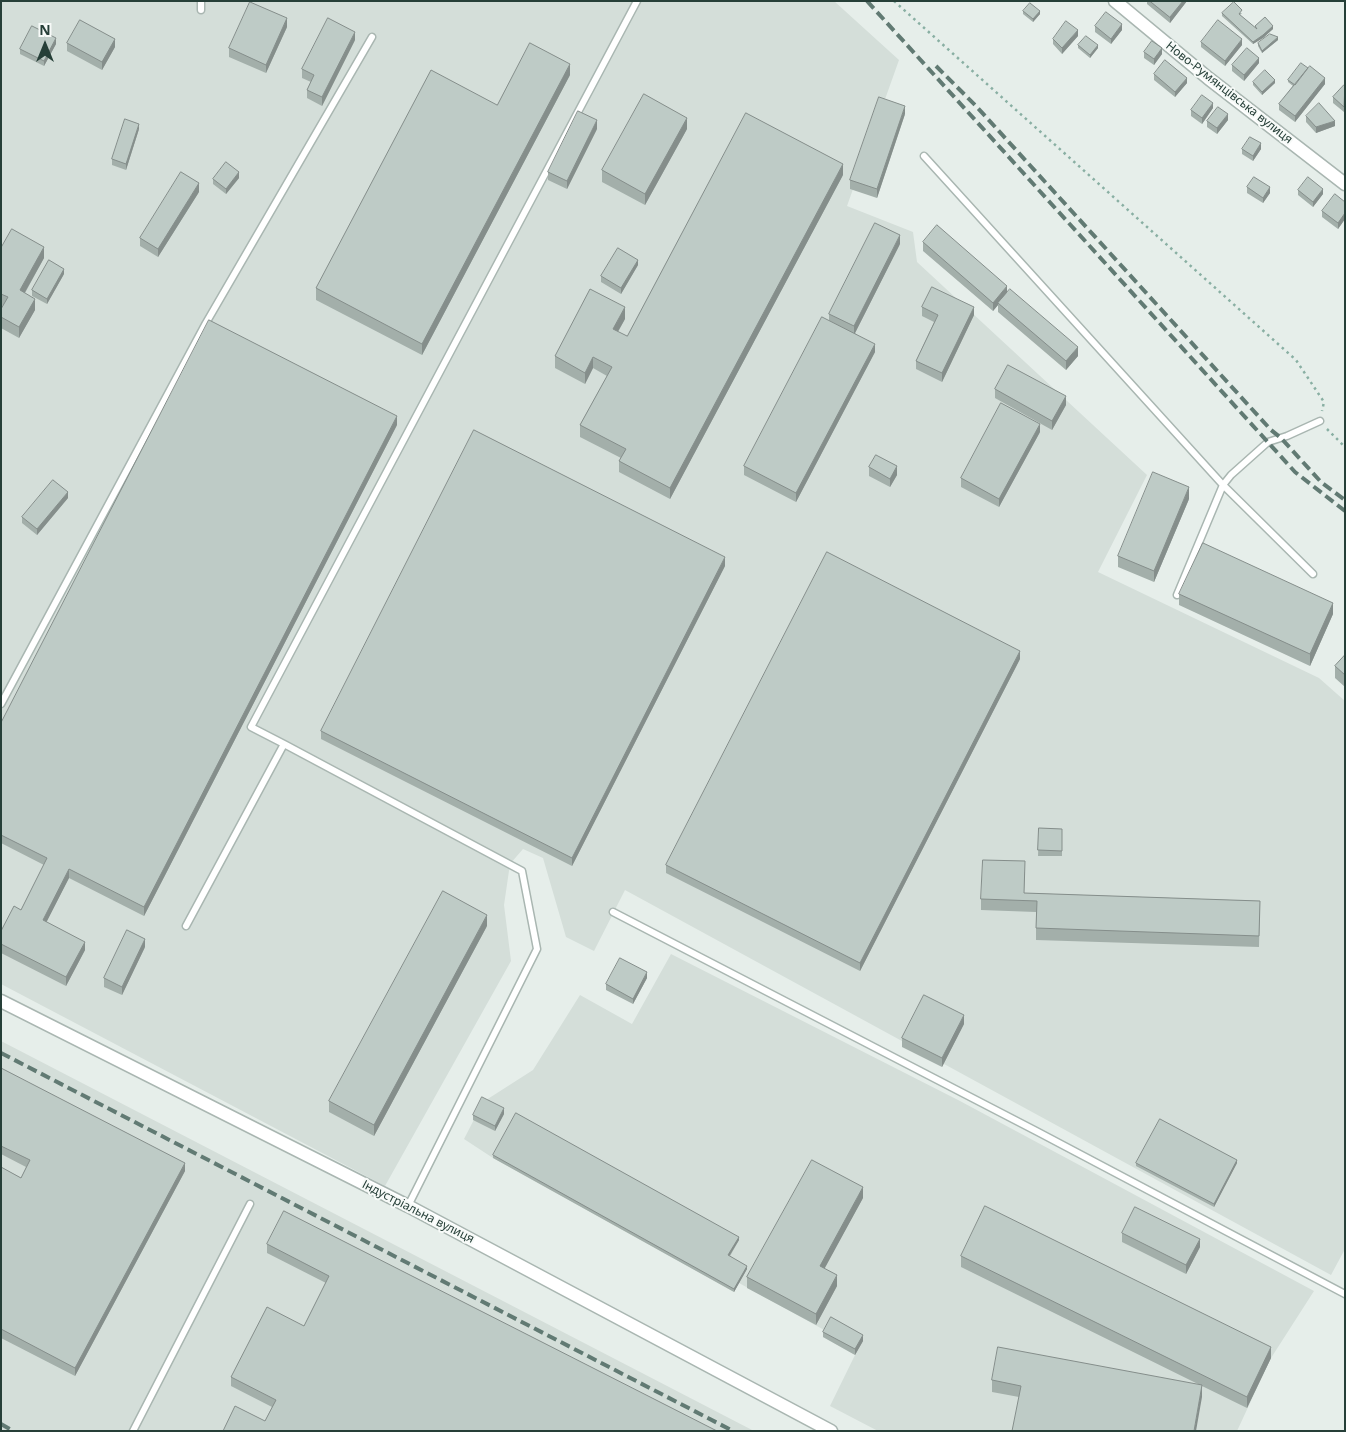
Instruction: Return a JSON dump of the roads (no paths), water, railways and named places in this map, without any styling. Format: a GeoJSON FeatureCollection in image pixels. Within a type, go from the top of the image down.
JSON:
{"type":"FeatureCollection","features":[{"type":"Feature","properties":{"kind":"street","name":"Ново-Румянцівська вулиця"},"geometry":{"type":"LineString","coordinates":[[1115,1],[1208,78],[1345,184]]}},
{"type":"Feature","properties":{"kind":"street","name":"Індустріальна вулиця"},"geometry":{"type":"LineString","coordinates":[[1,1001],[408,1206],[831,1431]]}},
{"type":"Feature","properties":{"kind":"lane"},"geometry":{"type":"LineString","coordinates":[[201,1],[201,10]]}},
{"type":"Feature","properties":{"kind":"lane"},"geometry":{"type":"LineString","coordinates":[[408,1206],[537,948],[522,871],[251,727],[637,1]]}},
{"type":"Feature","properties":{"kind":"lane"},"geometry":{"type":"LineString","coordinates":[[1,704],[206,323],[372,37]]}},
{"type":"Feature","properties":{"kind":"lane"},"geometry":{"type":"LineString","coordinates":[[924,156],[1223,485],[1313,574]]}},
{"type":"Feature","properties":{"kind":"lane"},"geometry":{"type":"LineString","coordinates":[[1176,595],[1223,485],[1231,475],[1268,442],[1287,436],[1320,421]]}},
{"type":"Feature","properties":{"kind":"lane"},"geometry":{"type":"LineString","coordinates":[[186,926],[284,744]]}},
{"type":"Feature","properties":{"kind":"lane"},"geometry":{"type":"LineString","coordinates":[[613,912],[1345,1294]]}},
{"type":"Feature","properties":{"kind":"lane"},"geometry":{"type":"LineString","coordinates":[[134,1431],[250,1204]]}},
{"type":"Feature","properties":{"kind":"railway"},"geometry":{"type":"LineString","coordinates":[[867,1],[1295,472],[1345,511]]}},
{"type":"Feature","properties":{"kind":"railway"},"geometry":{"type":"LineString","coordinates":[[936,66],[976,106],[1271,430],[1281,438],[1321,482],[1345,500]]}},
{"type":"Feature","properties":{"kind":"railway"},"geometry":{"type":"LineString","coordinates":[[1,1053],[733,1431]]}},
{"type":"Feature","properties":{"kind":"railway"},"geometry":{"type":"LineString","coordinates":[[1,1424],[13,1431]]}}]}
